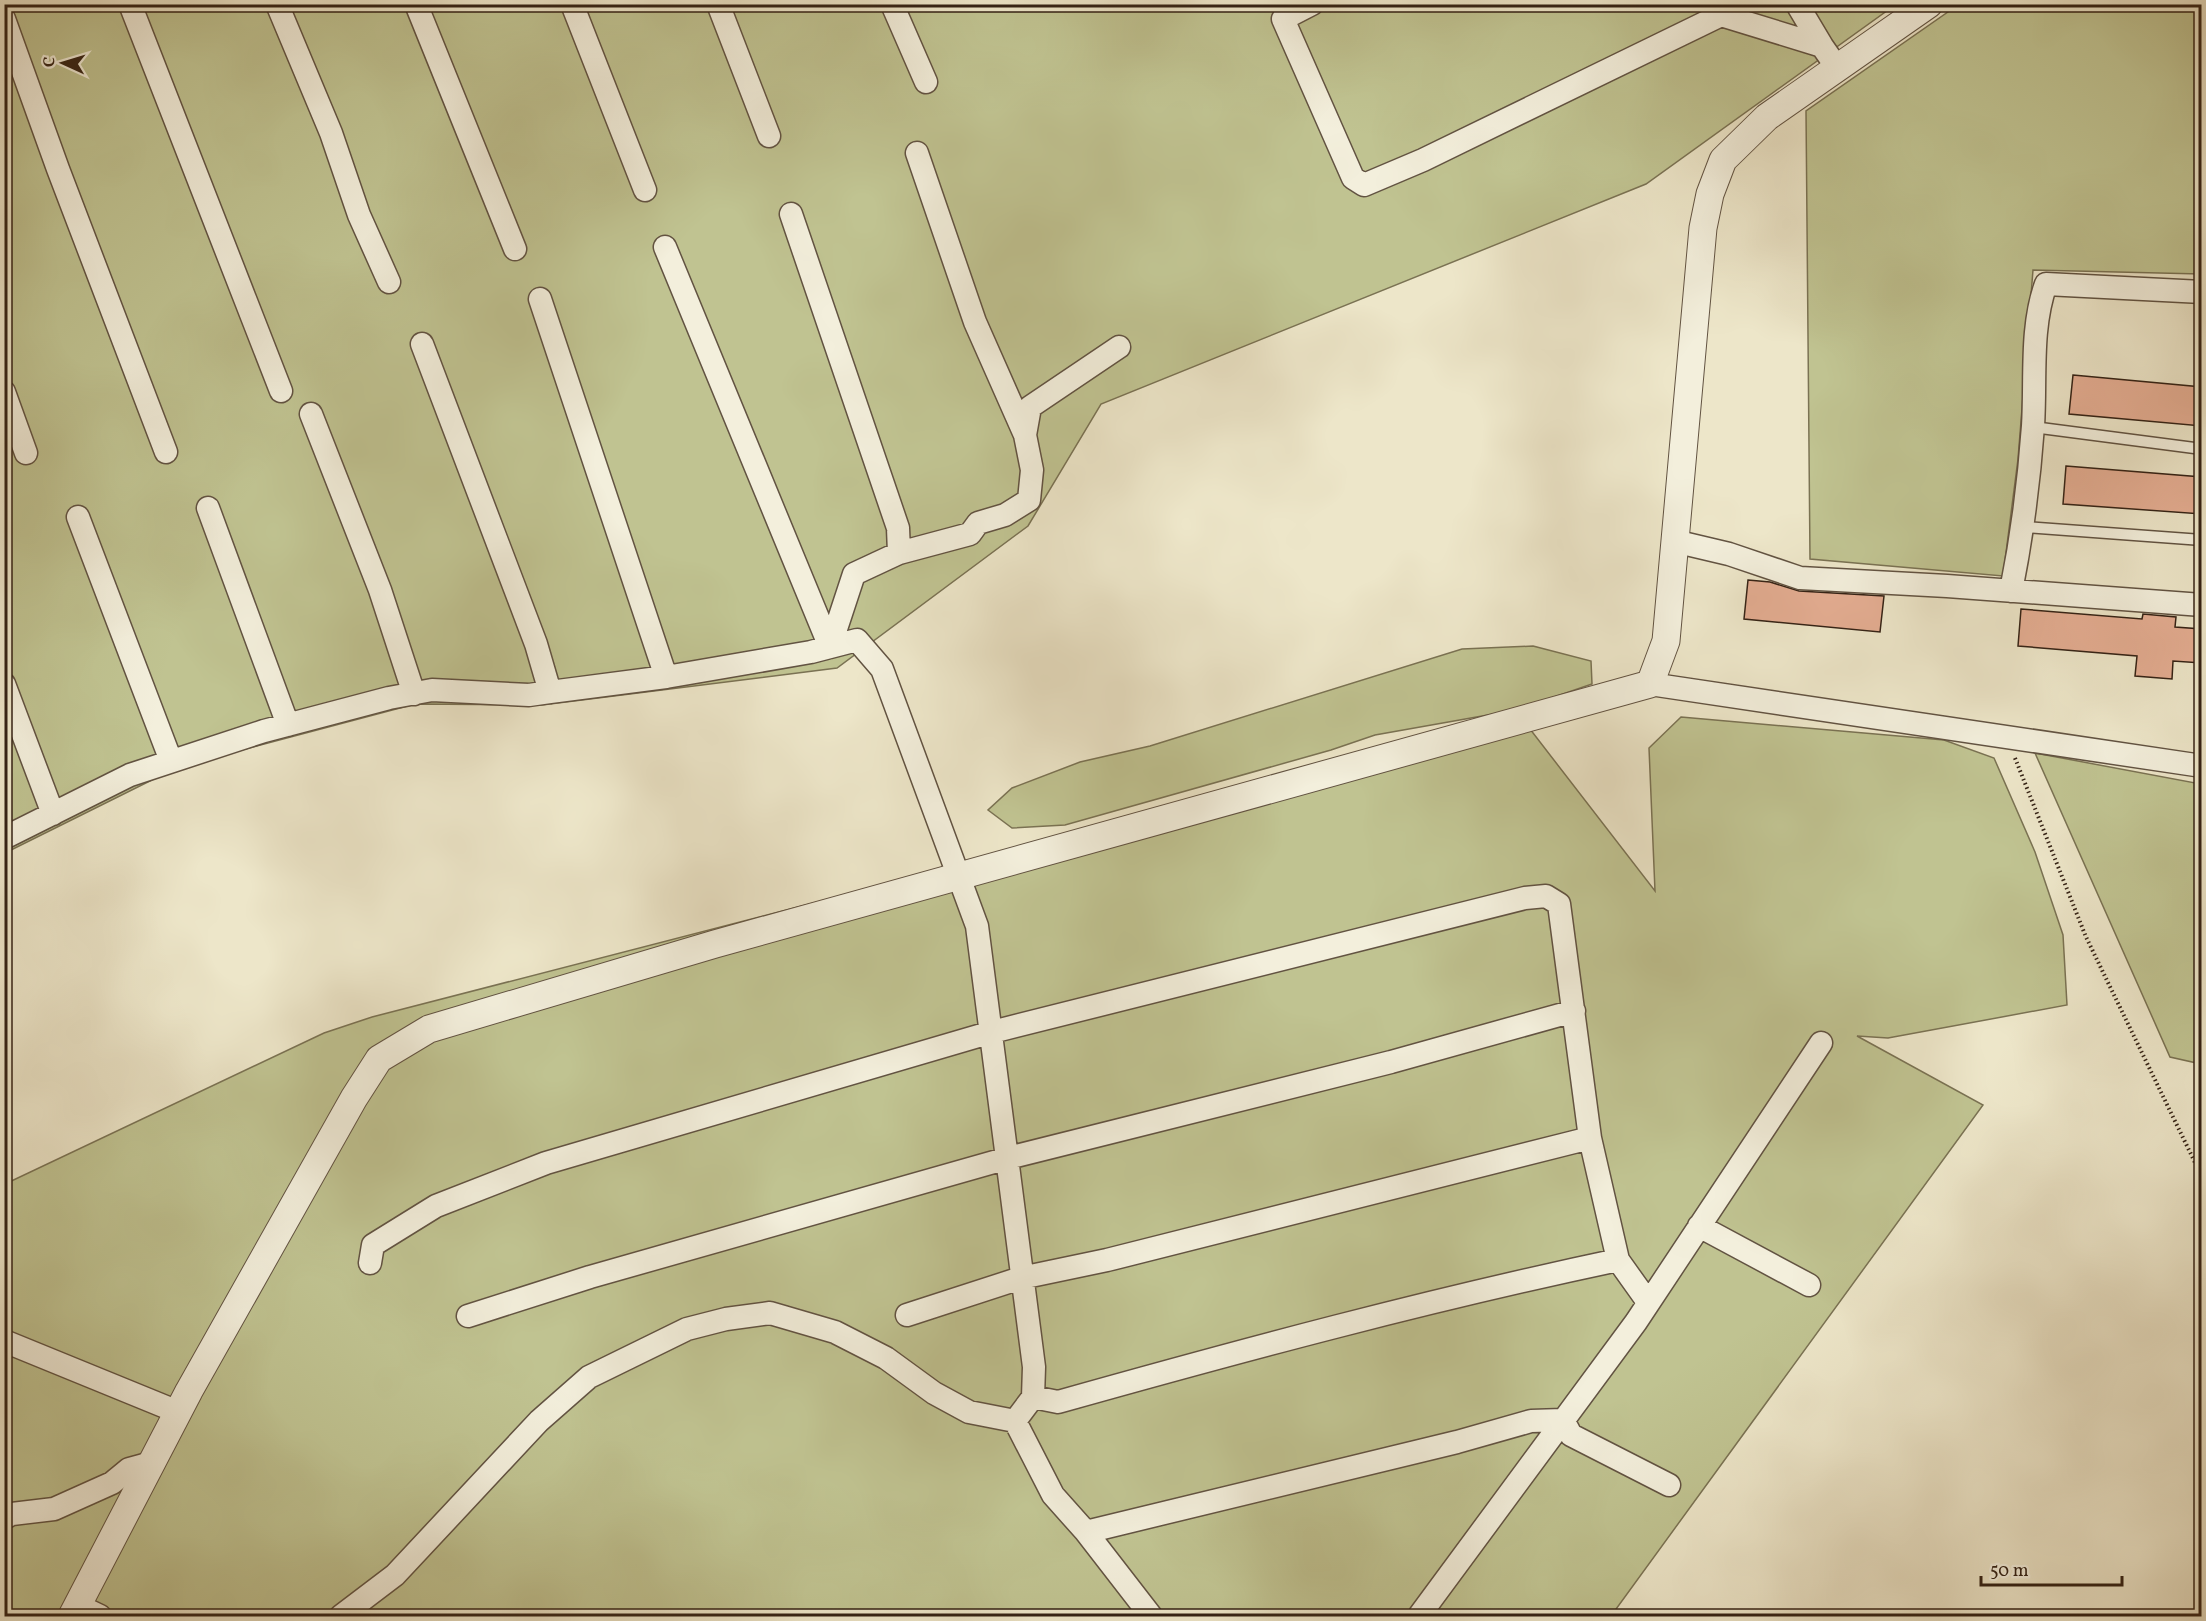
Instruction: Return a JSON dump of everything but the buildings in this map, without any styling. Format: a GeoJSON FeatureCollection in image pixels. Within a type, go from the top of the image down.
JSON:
{"type":"FeatureCollection","features":[{"type":"Feature","properties":{"kind":"street"},"geometry":{"type":"LineString","coordinates":[[130,4],[281,391]]}},
{"type":"Feature","properties":{"kind":"street"},"geometry":{"type":"LineString","coordinates":[[277,4],[331,133],[359,215],[389,282]]}},
{"type":"Feature","properties":{"kind":"street"},"geometry":{"type":"LineString","coordinates":[[416,4],[515,249]]}},
{"type":"Feature","properties":{"kind":"street"},"geometry":{"type":"LineString","coordinates":[[572,4],[645,190]]}},
{"type":"Feature","properties":{"kind":"street"},"geometry":{"type":"LineString","coordinates":[[718,4],[769,136]]}},
{"type":"Feature","properties":{"kind":"street"},"geometry":{"type":"LineString","coordinates":[[892,4],[926,82]]}},
{"type":"Feature","properties":{"kind":"street"},"geometry":{"type":"LineString","coordinates":[[1312,4],[1283,19],[1353,178],[1364,185],[1422,160],[1718,10],[1822,46]]}},
{"type":"Feature","properties":{"kind":"street"},"geometry":{"type":"LineString","coordinates":[[1797,4],[1838,69]]}},
{"type":"Feature","properties":{"kind":"street"},"geometry":{"type":"LineString","coordinates":[[1650,684],[1666,641],[1703,228],[1710,194],[1723,160],[1767,117],[1929,4]]}},
{"type":"Feature","properties":{"kind":"street"},"geometry":{"type":"LineString","coordinates":[[4,19],[166,452]]}},
{"type":"Feature","properties":{"kind":"street"},"geometry":{"type":"LineString","coordinates":[[830,647],[854,574],[899,553],[970,534],[978,524],[1005,515],[1029,500],[1032,470],[1025,435],[975,322],[917,153]]}},
{"type":"Feature","properties":{"kind":"street"},"geometry":{"type":"LineString","coordinates":[[791,214],[898,528],[899,553]]}},
{"type":"Feature","properties":{"kind":"street"},"geometry":{"type":"LineString","coordinates":[[665,247],[830,647]]}},
{"type":"Feature","properties":{"kind":"street"},"geometry":{"type":"LineString","coordinates":[[2011,591],[2024,527],[2033,427],[2038,305],[2046,284],[2202,292]]}},
{"type":"Feature","properties":{"kind":"street"},"geometry":{"type":"LineString","coordinates":[[540,299],[666,677]]}},
{"type":"Feature","properties":{"kind":"street"},"geometry":{"type":"LineString","coordinates":[[422,344],[536,644],[550,692]]}},
{"type":"Feature","properties":{"kind":"street"},"geometry":{"type":"LineString","coordinates":[[1025,435],[1030,407],[1119,347]]}},
{"type":"Feature","properties":{"kind":"street"},"geometry":{"type":"LineString","coordinates":[[4,392],[26,453]]}},
{"type":"Feature","properties":{"kind":"street"},"geometry":{"type":"LineString","coordinates":[[311,414],[380,591],[414,694]]}},
{"type":"Feature","properties":{"kind":"street"},"geometry":{"type":"LineString","coordinates":[[208,508],[288,725]]}},
{"type":"Feature","properties":{"kind":"street"},"geometry":{"type":"LineString","coordinates":[[78,517],[171,761]]}},
{"type":"Feature","properties":{"kind":"street"},"geometry":{"type":"LineString","coordinates":[[1674,541],[1729,554],[1800,578],[2202,605]]}},
{"type":"Feature","properties":{"kind":"street"},"geometry":{"type":"LineString","coordinates":[[4,838],[129,775],[288,725],[414,694],[432,690],[529,695],[666,677],[857,640],[882,669],[932,799],[957,877],[977,926],[1034,1367],[1033,1397],[1015,1421]]}},
{"type":"Feature","properties":{"kind":"street"},"geometry":{"type":"LineString","coordinates":[[4,684],[53,814]]}},
{"type":"Feature","properties":{"kind":"street"},"geometry":{"type":"LineString","coordinates":[[83,1613],[178,1412],[354,1098],[380,1059],[429,1029],[715,944],[1650,684],[2202,766]]}},
{"type":"Feature","properties":{"kind":"street"},"geometry":{"type":"LineString","coordinates":[[370,1263],[373,1245],[436,1206],[546,1162],[992,1032],[1525,898],[1546,897],[1559,904],[1590,1138],[1618,1260],[1648,1302]]}},
{"type":"Feature","properties":{"kind":"street"},"geometry":{"type":"LineString","coordinates":[[468,1316],[590,1277],[1008,1158],[1391,1062],[1574,1011]]}},
{"type":"Feature","properties":{"kind":"street"},"geometry":{"type":"LineString","coordinates":[[1419,1617],[1648,1302],[1821,1043]]}},
{"type":"Feature","properties":{"kind":"street"},"geometry":{"type":"LineString","coordinates":[[907,1315],[1021,1278],[1118,1257],[1590,1138]]}},
{"type":"Feature","properties":{"kind":"street"},"geometry":{"type":"LineString","coordinates":[[1699,1226],[1809,1285]]}},
{"type":"Feature","properties":{"kind":"street"},"geometry":{"type":"LineString","coordinates":[[1033,1397],[1058,1402],[1234,1352],[1520,1280],[1618,1260]]}},
{"type":"Feature","properties":{"kind":"street"},"geometry":{"type":"LineString","coordinates":[[341,1617],[396,1575],[539,1421],[589,1377],[687,1329],[726,1319],[770,1313],[835,1332],[886,1359],[934,1393],[969,1412],[1015,1421]]}},
{"type":"Feature","properties":{"kind":"street"},"geometry":{"type":"LineString","coordinates":[[4,1341],[178,1412]]}},
{"type":"Feature","properties":{"kind":"street"},"geometry":{"type":"LineString","coordinates":[[1563,1420],[1571,1435],[1669,1485]]}},
{"type":"Feature","properties":{"kind":"street"},"geometry":{"type":"LineString","coordinates":[[1086,1532],[1457,1442],[1531,1421],[1563,1420]]}},
{"type":"Feature","properties":{"kind":"street"},"geometry":{"type":"LineString","coordinates":[[1015,1421],[1053,1495],[1086,1532],[1151,1617]]}},
{"type":"Feature","properties":{"kind":"street"},"geometry":{"type":"LineString","coordinates":[[4,1518],[12,1514],[54,1509],[112,1483],[129,1469],[152,1463]]}},
{"type":"Feature","properties":{"kind":"lane"},"geometry":{"type":"LineString","coordinates":[[2033,427],[2202,449]]}},
{"type":"Feature","properties":{"kind":"lane"},"geometry":{"type":"LineString","coordinates":[[2024,527],[2202,540]]}},
{"type":"Feature","properties":{"kind":"path"},"geometry":{"type":"LineString","coordinates":[[2007,738],[2086,937],[2202,1177]]}},
{"type":"Feature","properties":{"kind":"green space"},"geometry":{"type":"Polygon","coordinates":[[[5,5],[1895,5],[1646,184],[1101,404],[1028,526],[837,668],[542,705],[415,704],[178,767],[5,853],[5,5]]]}},
{"type":"Feature","properties":{"kind":"green space"},"geometry":{"type":"Polygon","coordinates":[[[1958,5],[2201,5],[2201,274],[2033,270],[2018,459],[2003,576],[1810,559],[1806,111],[1958,5]]]}},
{"type":"Feature","properties":{"kind":"green space"},"geometry":{"type":"Polygon","coordinates":[[[1533,646],[1591,661],[1592,684],[1516,710],[1375,735],[1331,750],[1065,825],[1012,828],[988,810],[1012,788],[1080,762],[1150,746],[1462,649],[1533,646]]]}},
{"type":"Feature","properties":{"kind":"green space"},"geometry":{"type":"Polygon","coordinates":[[[1681,717],[1944,740],[1994,758],[2035,852],[2063,935],[2067,1005],[1888,1038],[1857,1036],[1983,1105],[1611,1616],[5,1616],[5,1184],[324,1033],[372,1017],[1523,720],[1655,891],[1649,748],[1681,717]]]}},
{"type":"Feature","properties":{"kind":"green space"},"geometry":{"type":"Polygon","coordinates":[[[2035,753],[2201,784],[2201,1064],[2170,1057],[2035,753]]]}}]}
